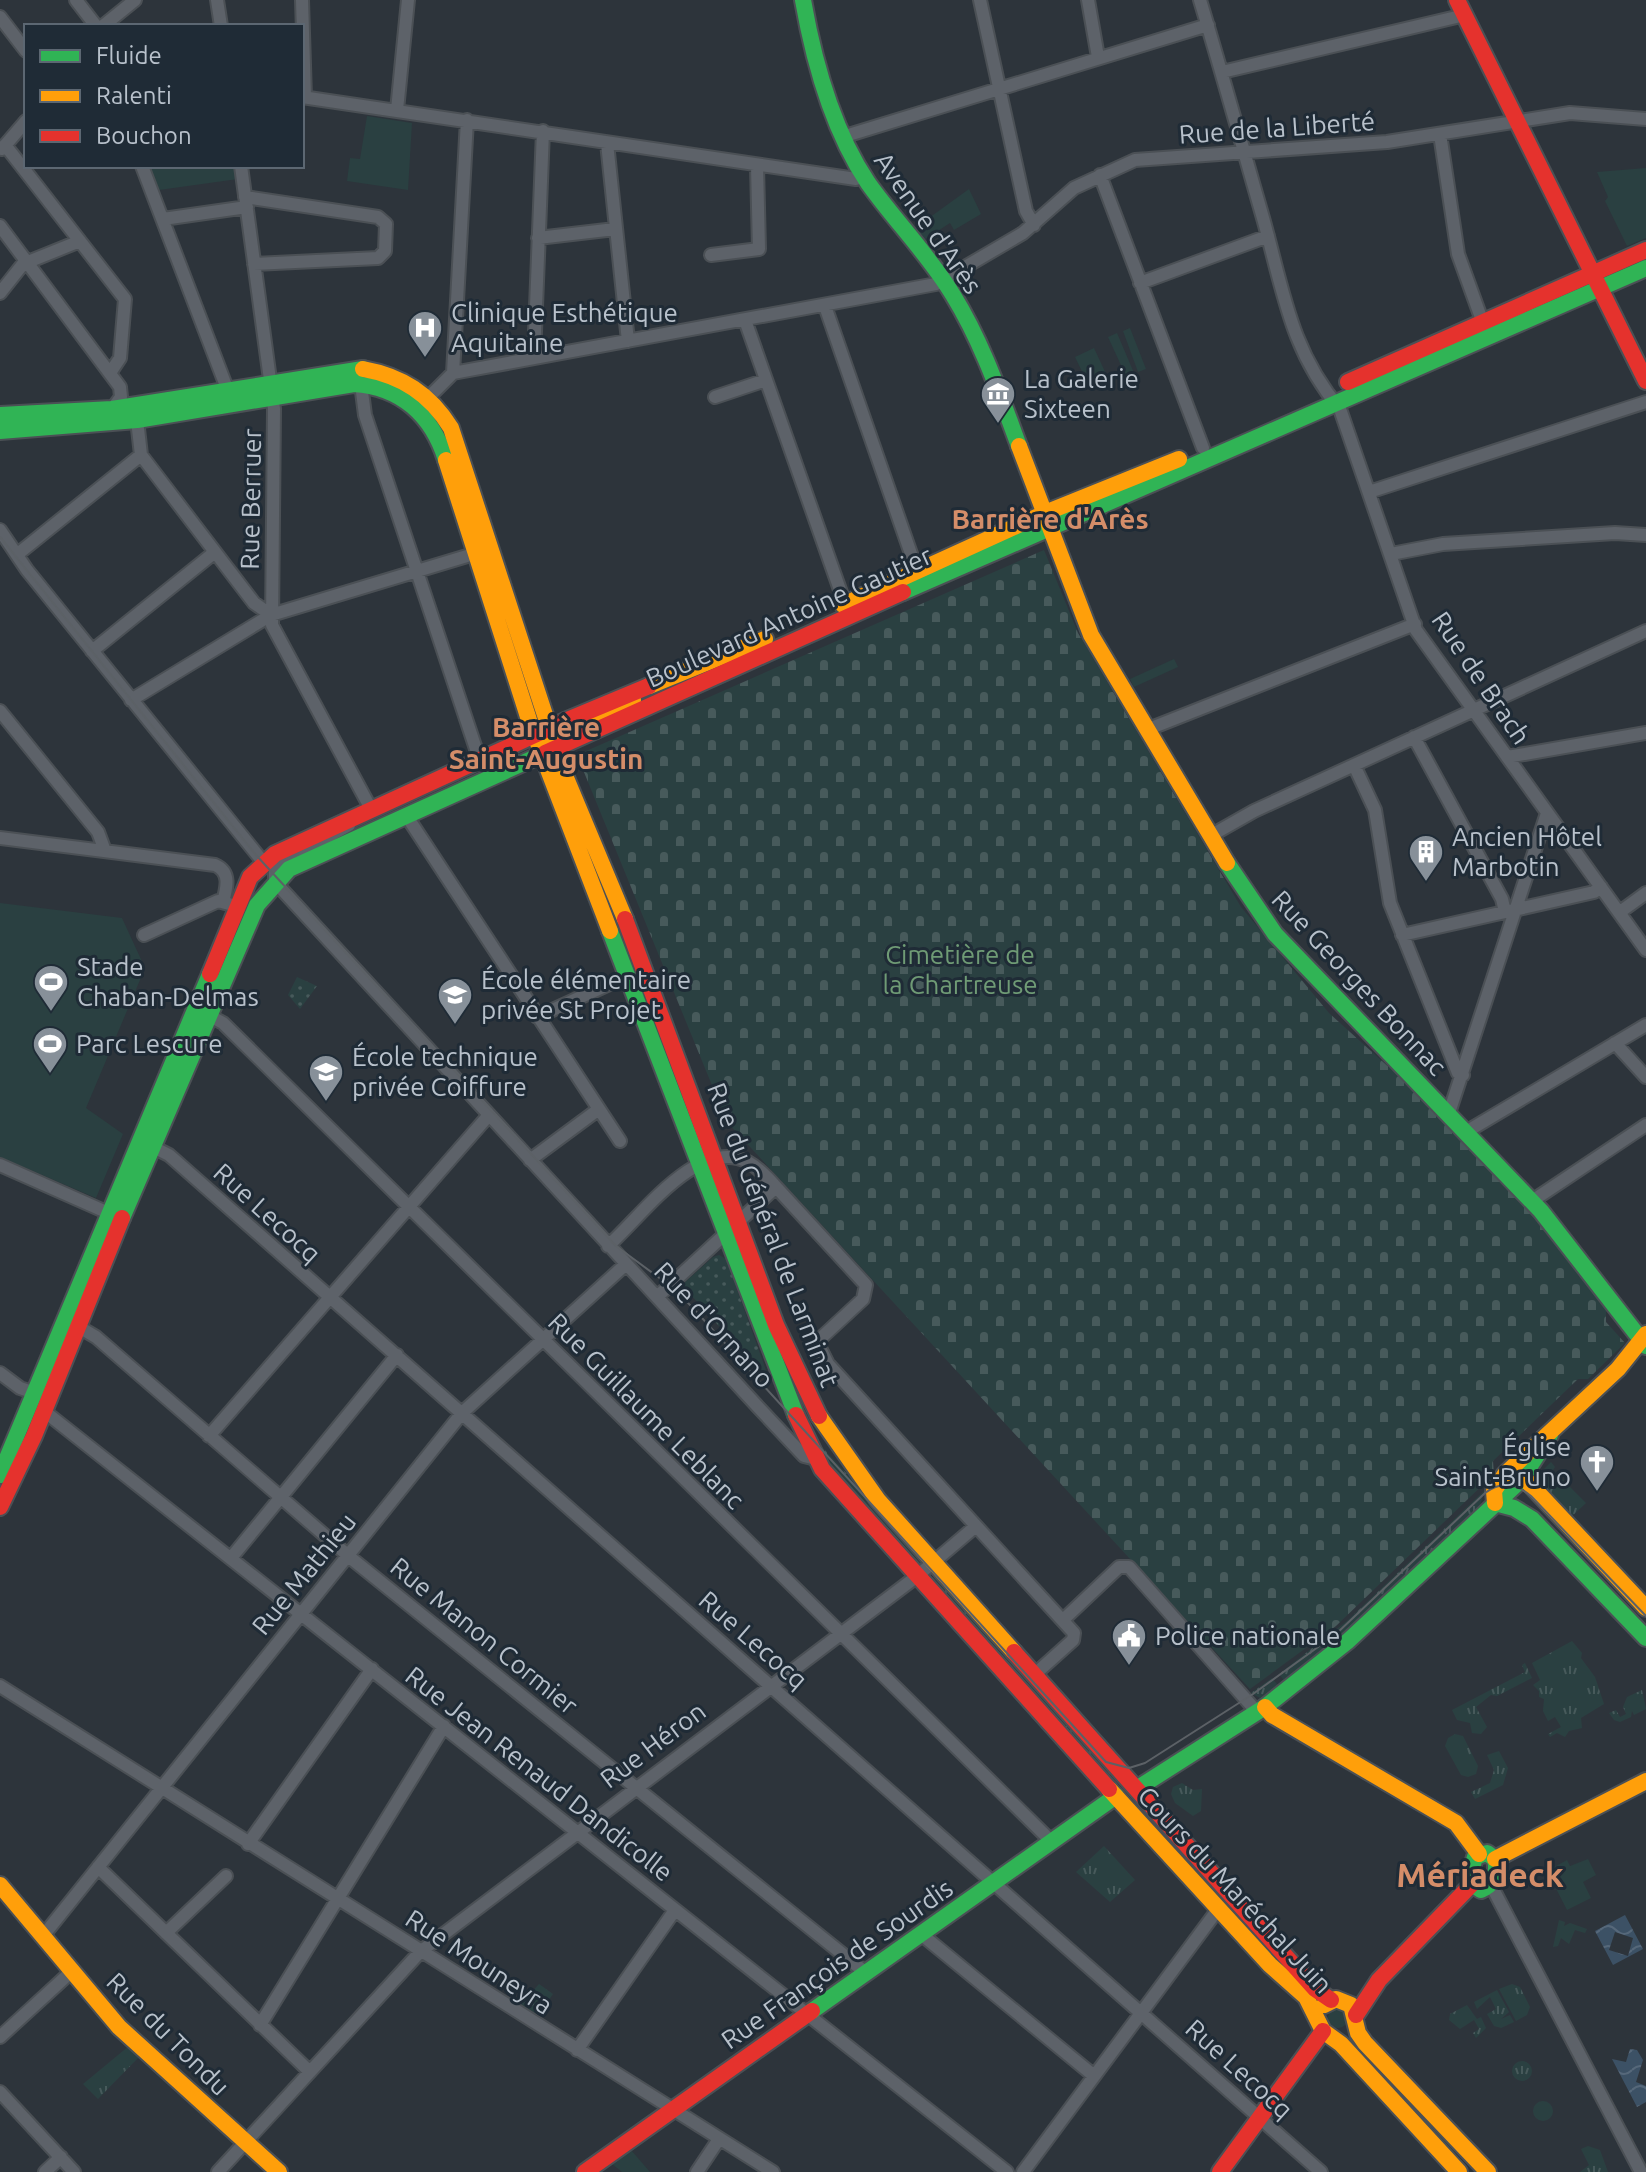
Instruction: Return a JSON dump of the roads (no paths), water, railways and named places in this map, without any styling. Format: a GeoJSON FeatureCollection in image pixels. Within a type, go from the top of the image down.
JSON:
{"type":"FeatureCollection","features":[{"type":"Feature","properties":{"kind":"main road","name":"Avenue d'Arès"},"geometry":{"type":"LineString","coordinates":[[803,0],[812,50],[842,137],[864,176],[945,280],[992,373],[1048,522]]}},
{"type":"Feature","properties":{"kind":"main road"},"geometry":{"type":"LineString","coordinates":[[1461,8],[1646,381]]}},
{"type":"Feature","properties":{"kind":"main road"},"geometry":{"type":"LineString","coordinates":[[1048,522],[1330,397],[1483,323],[1646,250]]}},
{"type":"Feature","properties":{"kind":"main road"},"geometry":{"type":"LineString","coordinates":[[1048,522],[1203,448],[1646,268]]}},
{"type":"Feature","properties":{"kind":"main road"},"geometry":{"type":"LineString","coordinates":[[0,431],[137,420],[362,369],[386,373],[429,397],[451,428],[547,742]]}},
{"type":"Feature","properties":{"kind":"main road"},"geometry":{"type":"LineString","coordinates":[[0,415],[112,409],[228,391],[361,384],[377,386],[404,399],[432,424],[547,742]]}},
{"type":"Feature","properties":{"kind":"main road","name":"Boulevard Antoine Gautier"},"geometry":{"type":"LineString","coordinates":[[275,882],[302,862],[412,812],[666,679],[917,571],[1048,522]]}},
{"type":"Feature","properties":{"kind":"main road","name":"Boulevard Antoine Gautier"},"geometry":{"type":"LineString","coordinates":[[264,863],[285,847],[480,761],[547,742],[682,689],[1048,522]]}},
{"type":"Feature","properties":{"kind":"main road","name":"Rue Georges Bonnac"},"geometry":{"type":"LineString","coordinates":[[1048,522],[1091,635],[1248,899],[1275,934],[1532,1201],[1644,1340]]}},
{"type":"Feature","properties":{"kind":"main road","name":"Rue du Général de Larminat"},"geometry":{"type":"LineString","coordinates":[[547,742],[627,976],[706,1160]]}},
{"type":"Feature","properties":{"kind":"main road","name":"Rue du Général de Larminat"},"geometry":{"type":"LineString","coordinates":[[547,742],[629,929],[790,1402],[816,1459]]}},
{"type":"Feature","properties":{"kind":"main road"},"geometry":{"type":"LineString","coordinates":[[0,1507],[88,1306],[230,905],[264,863]]}},
{"type":"Feature","properties":{"kind":"main road"},"geometry":{"type":"LineString","coordinates":[[0,1475],[111,1211],[208,1015],[257,905],[275,882]]}},
{"type":"Feature","properties":{"kind":"main road","name":"Rue du Général de Larminat"},"geometry":{"type":"LineString","coordinates":[[732,1229],[821,1421],[863,1482],[1138,1788]]}},
{"type":"Feature","properties":{"kind":"main road"},"geometry":{"type":"LineString","coordinates":[[1495,1503],[1494,1491],[1505,1474],[1550,1435],[1644,1340]]}},
{"type":"Feature","properties":{"kind":"main road"},"geometry":{"type":"LineString","coordinates":[[1138,1788],[1266,1706],[1348,1641],[1523,1477],[1550,1435]]}},
{"type":"Feature","properties":{"kind":"main road","name":"Rue d'Ornano"},"geometry":{"type":"LineString","coordinates":[[816,1459],[916,1577],[1116,1796]]}},
{"type":"Feature","properties":{"kind":"main road"},"geometry":{"type":"LineString","coordinates":[[1505,1474],[1523,1477],[1645,1607],[1630,1620]]}},
{"type":"Feature","properties":{"kind":"main road"},"geometry":{"type":"LineString","coordinates":[[1495,1503],[1514,1508],[1532,1519],[1646,1638]]}},
{"type":"Feature","properties":{"kind":"main road"},"geometry":{"type":"LineString","coordinates":[[1266,1706],[1456,1823],[1497,1871],[1491,1885],[1481,1890],[1472,1884]]}},
{"type":"Feature","properties":{"kind":"main road"},"geometry":{"type":"LineString","coordinates":[[1336,2000],[1358,1994],[1379,1980],[1472,1884],[1472,1867],[1487,1856],[1646,1781]]}},
{"type":"Feature","properties":{"kind":"main road","name":"Cours du Maréchal Juin"},"geometry":{"type":"LineString","coordinates":[[1138,1788],[1315,1989],[1351,2005],[1358,2033],[1365,2043],[1488,2172]]}},
{"type":"Feature","properties":{"kind":"main road","name":"Rue François de Sourdis"},"geometry":{"type":"LineString","coordinates":[[585,2172],[1116,1796]]}},
{"type":"Feature","properties":{"kind":"main road","name":"Cours du Maréchal Juin"},"geometry":{"type":"LineString","coordinates":[[1116,1796],[1306,1997],[1324,2028],[1459,2172]]}},
{"type":"Feature","properties":{"kind":"main road","name":"Rue du Tondu"},"geometry":{"type":"LineString","coordinates":[[0,1885],[119,2027],[279,2172]]}},
{"type":"Feature","properties":{"kind":"main road"},"geometry":{"type":"LineString","coordinates":[[1220,2172],[1324,2028],[1349,2033],[1379,1980]]}},
{"type":"Feature","properties":{"kind":"main road","name":"Cours du Maréchal Juin"},"geometry":{"type":"LineString","coordinates":[[1324,2028],[1322,2006],[1336,2000]]}},
{"type":"Feature","properties":{"kind":"street"},"geometry":{"type":"LineString","coordinates":[[76,0],[94,24]]}},
{"type":"Feature","properties":{"kind":"street"},"geometry":{"type":"LineString","coordinates":[[105,24],[135,0]]}},
{"type":"Feature","properties":{"kind":"street"},"geometry":{"type":"LineString","coordinates":[[217,0],[221,24]]}},
{"type":"Feature","properties":{"kind":"street"},"geometry":{"type":"LineString","coordinates":[[302,0],[302,24]]}},
{"type":"Feature","properties":{"kind":"street"},"geometry":{"type":"LineString","coordinates":[[397,110],[408,0]]}},
{"type":"Feature","properties":{"kind":"street"},"geometry":{"type":"LineString","coordinates":[[980,0],[1026,211],[1034,225]]}},
{"type":"Feature","properties":{"kind":"street"},"geometry":{"type":"LineString","coordinates":[[1088,0],[1098,57]]}},
{"type":"Feature","properties":{"kind":"street","name":"Rue de Brach"},"geometry":{"type":"LineString","coordinates":[[1200,0],[1268,236],[1288,321],[1330,397],[1340,409],[1415,624],[1646,950]]}},
{"type":"Feature","properties":{"kind":"street"},"geometry":{"type":"LineString","coordinates":[[1222,72],[1461,8]]}},
{"type":"Feature","properties":{"kind":"street"},"geometry":{"type":"LineString","coordinates":[[0,17],[24,48]]}},
{"type":"Feature","properties":{"kind":"street"},"geometry":{"type":"LineString","coordinates":[[842,137],[1208,25]]}},
{"type":"Feature","properties":{"kind":"street"},"geometry":{"type":"LineString","coordinates":[[304,97],[543,131],[757,166],[856,179],[864,176]]}},
{"type":"Feature","properties":{"kind":"street","name":"Rue de la Liberté"},"geometry":{"type":"LineString","coordinates":[[453,373],[889,295],[945,280],[1034,225],[1063,196],[1135,160],[1356,145],[1570,113],[1646,119]]}},
{"type":"Feature","properties":{"kind":"street"},"geometry":{"type":"LineString","coordinates":[[429,397],[453,373],[467,120]]}},
{"type":"Feature","properties":{"kind":"street"},"geometry":{"type":"LineString","coordinates":[[24,123],[3,148],[125,299],[120,358],[110,373]]}},
{"type":"Feature","properties":{"kind":"street"},"geometry":{"type":"LineString","coordinates":[[534,357],[543,131]]}},
{"type":"Feature","properties":{"kind":"street"},"geometry":{"type":"LineString","coordinates":[[1440,134],[1458,254],[1483,323]]}},
{"type":"Feature","properties":{"kind":"street"},"geometry":{"type":"LineString","coordinates":[[607,143],[628,341]]}},
{"type":"Feature","properties":{"kind":"street"},"geometry":{"type":"LineString","coordinates":[[711,255],[759,249],[757,166]]}},
{"type":"Feature","properties":{"kind":"street"},"geometry":{"type":"LineString","coordinates":[[143,168],[228,391]]}},
{"type":"Feature","properties":{"kind":"street","name":"Rue Berruer"},"geometry":{"type":"LineString","coordinates":[[241,168],[272,390],[272,625],[371,809]]}},
{"type":"Feature","properties":{"kind":"street"},"geometry":{"type":"LineString","coordinates":[[1100,175],[1203,448]]}},
{"type":"Feature","properties":{"kind":"street"},"geometry":{"type":"LineString","coordinates":[[163,219],[246,202],[378,217],[386,224],[385,251],[378,258],[254,264]]}},
{"type":"Feature","properties":{"kind":"street"},"geometry":{"type":"LineString","coordinates":[[0,226],[110,373],[122,394],[112,409]]}},
{"type":"Feature","properties":{"kind":"street"},"geometry":{"type":"LineString","coordinates":[[538,238],[615,229]]}},
{"type":"Feature","properties":{"kind":"street"},"geometry":{"type":"LineString","coordinates":[[1140,283],[1268,236]]}},
{"type":"Feature","properties":{"kind":"street"},"geometry":{"type":"LineString","coordinates":[[0,293],[27,262],[80,241]]}},
{"type":"Feature","properties":{"kind":"street"},"geometry":{"type":"LineString","coordinates":[[825,306],[917,571]]}},
{"type":"Feature","properties":{"kind":"street"},"geometry":{"type":"LineString","coordinates":[[745,320],[845,604]]}},
{"type":"Feature","properties":{"kind":"street"},"geometry":{"type":"LineString","coordinates":[[715,397],[766,380]]}},
{"type":"Feature","properties":{"kind":"street"},"geometry":{"type":"LineString","coordinates":[[361,384],[365,415],[480,761]]}},
{"type":"Feature","properties":{"kind":"street"},"geometry":{"type":"LineString","coordinates":[[1369,492],[1646,402]]}},
{"type":"Feature","properties":{"kind":"street"},"geometry":{"type":"LineString","coordinates":[[137,420],[141,455],[254,603],[271,615]]}},
{"type":"Feature","properties":{"kind":"street"},"geometry":{"type":"LineString","coordinates":[[19,553],[141,455]]}},
{"type":"Feature","properties":{"kind":"street"},"geometry":{"type":"LineString","coordinates":[[0,530],[19,553],[27,570],[264,863]]}},
{"type":"Feature","properties":{"kind":"street"},"geometry":{"type":"LineString","coordinates":[[1391,554],[1443,544],[1615,533],[1646,535]]}},
{"type":"Feature","properties":{"kind":"street"},"geometry":{"type":"LineString","coordinates":[[92,651],[215,552]]}},
{"type":"Feature","properties":{"kind":"street"},"geometry":{"type":"LineString","coordinates":[[131,700],[271,615],[477,553]]}},
{"type":"Feature","properties":{"kind":"street"},"geometry":{"type":"LineString","coordinates":[[1146,730],[1415,624]]}},
{"type":"Feature","properties":{"kind":"street"},"geometry":{"type":"LineString","coordinates":[[1210,836],[1254,811],[1646,631]]}},
{"type":"Feature","properties":{"kind":"street"},"geometry":{"type":"LineString","coordinates":[[666,679],[682,689]]}},
{"type":"Feature","properties":{"kind":"street"},"geometry":{"type":"LineString","coordinates":[[0,711],[98,832],[105,851]]}},
{"type":"Feature","properties":{"kind":"street"},"geometry":{"type":"LineString","coordinates":[[1507,757],[1646,733]]}},
{"type":"Feature","properties":{"kind":"street"},"geometry":{"type":"LineString","coordinates":[[1414,737],[1510,910]]}},
{"type":"Feature","properties":{"kind":"street"},"geometry":{"type":"LineString","coordinates":[[1354,765],[1375,810],[1390,903],[1458,1073],[1463,1075]]}},
{"type":"Feature","properties":{"kind":"street","name":"Boulevard Antoine Gautier"},"geometry":{"type":"LineString","coordinates":[[275,882],[275,872],[282,862],[335,834],[371,809]]}},
{"type":"Feature","properties":{"kind":"street"},"geometry":{"type":"LineString","coordinates":[[412,812],[537,1017],[620,1141]]}},
{"type":"Feature","properties":{"kind":"street"},"geometry":{"type":"LineString","coordinates":[[1449,1113],[1463,1075],[1510,910],[1547,813]]}},
{"type":"Feature","properties":{"kind":"street"},"geometry":{"type":"LineString","coordinates":[[0,838],[215,865],[223,870],[230,905],[144,935]]}},
{"type":"Feature","properties":{"kind":"street","name":"Rue d'Ornano"},"geometry":{"type":"LineString","coordinates":[[275,882],[804,1456],[816,1459]]}},
{"type":"Feature","properties":{"kind":"street"},"geometry":{"type":"LineString","coordinates":[[1402,935],[1594,892],[1601,887]]}},
{"type":"Feature","properties":{"kind":"street"},"geometry":{"type":"LineString","coordinates":[[1620,912],[1646,893]]}},
{"type":"Feature","properties":{"kind":"street"},"geometry":{"type":"LineString","coordinates":[[537,1017],[627,976]]}},
{"type":"Feature","properties":{"kind":"street","name":"Rue Guillaume Leblanc"},"geometry":{"type":"LineString","coordinates":[[208,1015],[223,1023],[1051,1841]]}},
{"type":"Feature","properties":{"kind":"street"},"geometry":{"type":"LineString","coordinates":[[1466,1132],[1646,1025]]}},
{"type":"Feature","properties":{"kind":"street"},"geometry":{"type":"LineString","coordinates":[[1615,1043],[1646,1077]]}},
{"type":"Feature","properties":{"kind":"street"},"geometry":{"type":"LineString","coordinates":[[530,1160],[599,1109]]}},
{"type":"Feature","properties":{"kind":"street"},"geometry":{"type":"LineString","coordinates":[[209,1436],[489,1115]]}},
{"type":"Feature","properties":{"kind":"street"},"geometry":{"type":"LineString","coordinates":[[1532,1201],[1646,1125]]}},
{"type":"Feature","properties":{"kind":"street","name":"Rue Lecocq"},"geometry":{"type":"LineString","coordinates":[[146,1144],[169,1155],[1321,2172]]}},
{"type":"Feature","properties":{"kind":"street"},"geometry":{"type":"LineString","coordinates":[[608,1246],[706,1160],[747,1161],[776,1187],[863,1280],[867,1290],[863,1299],[821,1338],[822,1356],[1063,1620],[1075,1637],[1034,1675]]}},
{"type":"Feature","properties":{"kind":"street"},"geometry":{"type":"LineString","coordinates":[[0,1181],[3,1166],[111,1211],[114,1224],[88,1306]]}},
{"type":"Feature","properties":{"kind":"street"},"geometry":{"type":"LineString","coordinates":[[657,1297],[776,1187]]}},
{"type":"Feature","properties":{"kind":"street","name":"Rue Mathieu"},"geometry":{"type":"LineString","coordinates":[[43,1936],[462,1413],[625,1265]]}},
{"type":"Feature","properties":{"kind":"street","name":"Rue Manon Cormier"},"geometry":{"type":"LineString","coordinates":[[79,1327],[96,1337],[347,1555],[866,1973]]}},
{"type":"Feature","properties":{"kind":"street"},"geometry":{"type":"LineString","coordinates":[[231,1558],[397,1355]]}},
{"type":"Feature","properties":{"kind":"street"},"geometry":{"type":"LineString","coordinates":[[0,1373],[32,1393],[44,1395],[52,1391]]}},
{"type":"Feature","properties":{"kind":"street","name":"Rue Jean Renaud Dandicolle"},"geometry":{"type":"LineString","coordinates":[[44,1411],[1007,2172]]}},
{"type":"Feature","properties":{"kind":"street"},"geometry":{"type":"LineString","coordinates":[[936,1561],[976,1526]]}},
{"type":"Feature","properties":{"kind":"street","name":"Rue Héron"},"geometry":{"type":"LineString","coordinates":[[218,2172],[420,1952],[936,1561]]}},
{"type":"Feature","properties":{"kind":"street"},"geometry":{"type":"LineString","coordinates":[[1063,1620],[1124,1565],[1129,1567],[1241,1689],[1266,1706]]}},
{"type":"Feature","properties":{"kind":"street"},"geometry":{"type":"LineString","coordinates":[[248,1844],[372,1669]]}},
{"type":"Feature","properties":{"kind":"street","name":"Rue Mouneyra"},"geometry":{"type":"LineString","coordinates":[[0,1686],[773,2172]]}},
{"type":"Feature","properties":{"kind":"street"},"geometry":{"type":"LineString","coordinates":[[260,2025],[444,1726]]}},
{"type":"Feature","properties":{"kind":"street"},"geometry":{"type":"LineString","coordinates":[[98,1867],[310,2072]]}},
{"type":"Feature","properties":{"kind":"street"},"geometry":{"type":"LineString","coordinates":[[166,1933],[226,1876]]}},
{"type":"Feature","properties":{"kind":"street"},"geometry":{"type":"LineString","coordinates":[[1491,1885],[1641,2172]]}},
{"type":"Feature","properties":{"kind":"street"},"geometry":{"type":"LineString","coordinates":[[1023,2172],[1219,1908]]}},
{"type":"Feature","properties":{"kind":"street"},"geometry":{"type":"LineString","coordinates":[[577,2050],[675,1910]]}},
{"type":"Feature","properties":{"kind":"street"},"geometry":{"type":"LineString","coordinates":[[921,1934],[1093,2075]]}},
{"type":"Feature","properties":{"kind":"street"},"geometry":{"type":"LineString","coordinates":[[0,2037],[72,1971]]}},
{"type":"Feature","properties":{"kind":"street"},"geometry":{"type":"LineString","coordinates":[[0,2092],[74,2172]]}},
{"type":"Feature","properties":{"kind":"street"},"geometry":{"type":"LineString","coordinates":[[697,2172],[719,2139]]}},
{"type":"Feature","properties":{"kind":"street"},"geometry":{"type":"LineString","coordinates":[[45,2172],[61,2157]]}},
{"type":"Feature","properties":{"kind":"water"},"geometry":{"type":"Polygon","coordinates":[[[1625,1915],[1643,1949],[1613,1965],[1595,1931],[1625,1915]],[[1615,1932],[1609,1950],[1628,1956],[1633,1938],[1615,1932]]]}},
{"type":"Feature","properties":{"kind":"water"},"geometry":{"type":"Polygon","coordinates":[[[1630,2049],[1637,2050],[1643,2060],[1636,2082],[1646,2086],[1646,2102],[1637,2107],[1612,2059],[1626,2062],[1630,2049]]]}},
{"type":"Feature","properties":{"kind":"tram line"},"geometry":{"type":"LineString","coordinates":[[0,537],[256,855],[616,1246],[673,1288],[692,1307],[1106,1762],[1129,1768],[1145,1763],[1253,1694],[1336,1634],[1485,1493],[1502,1485],[1514,1486],[1531,1496],[1646,1616]]}},
{"type":"Feature","properties":{"kind":"place","name":"Clinique Esthétique Aquitaine"},"geometry":{"type":"Point","coordinates":[425,359]}},
{"type":"Feature","properties":{"kind":"place","name":"La Galerie Sixteen"},"geometry":{"type":"Point","coordinates":[998,425]}},
{"type":"Feature","properties":{"kind":"place","name":"Ancien Hôtel Marbotin"},"geometry":{"type":"Point","coordinates":[1426,883]}},
{"type":"Feature","properties":{"kind":"place","name":"Stade Chaban-Delmas"},"geometry":{"type":"Point","coordinates":[51,1013]}},
{"type":"Feature","properties":{"kind":"place","name":"École élémentaire privée St Projet"},"geometry":{"type":"Point","coordinates":[455,1026]}},
{"type":"Feature","properties":{"kind":"place","name":"Parc Lescure"},"geometry":{"type":"Point","coordinates":[50,1075]}},
{"type":"Feature","properties":{"kind":"place","name":"École technique privée Coiffure"},"geometry":{"type":"Point","coordinates":[326,1103]}},
{"type":"Feature","properties":{"kind":"place","name":"Église Saint-Bruno"},"geometry":{"type":"Point","coordinates":[1597,1493]}},
{"type":"Feature","properties":{"kind":"place","name":"Police nationale"},"geometry":{"type":"Point","coordinates":[1129,1667]}},
{"type":"Feature","properties":{"kind":"district","name":"Barrière d'Arès"},"geometry":{"type":"Point","coordinates":[1050,519]}},
{"type":"Feature","properties":{"kind":"district","name":"Barrière Saint-Augustin"},"geometry":{"type":"Point","coordinates":[546,743]}},
{"type":"Feature","properties":{"kind":"district","name":"Mériadeck"},"geometry":{"type":"Point","coordinates":[1480,1875]}},
{"type":"Feature","properties":{"kind":"park label","name":"Cimetière de la Chartreuse"},"geometry":{"type":"Point","coordinates":[960,970]}}]}
